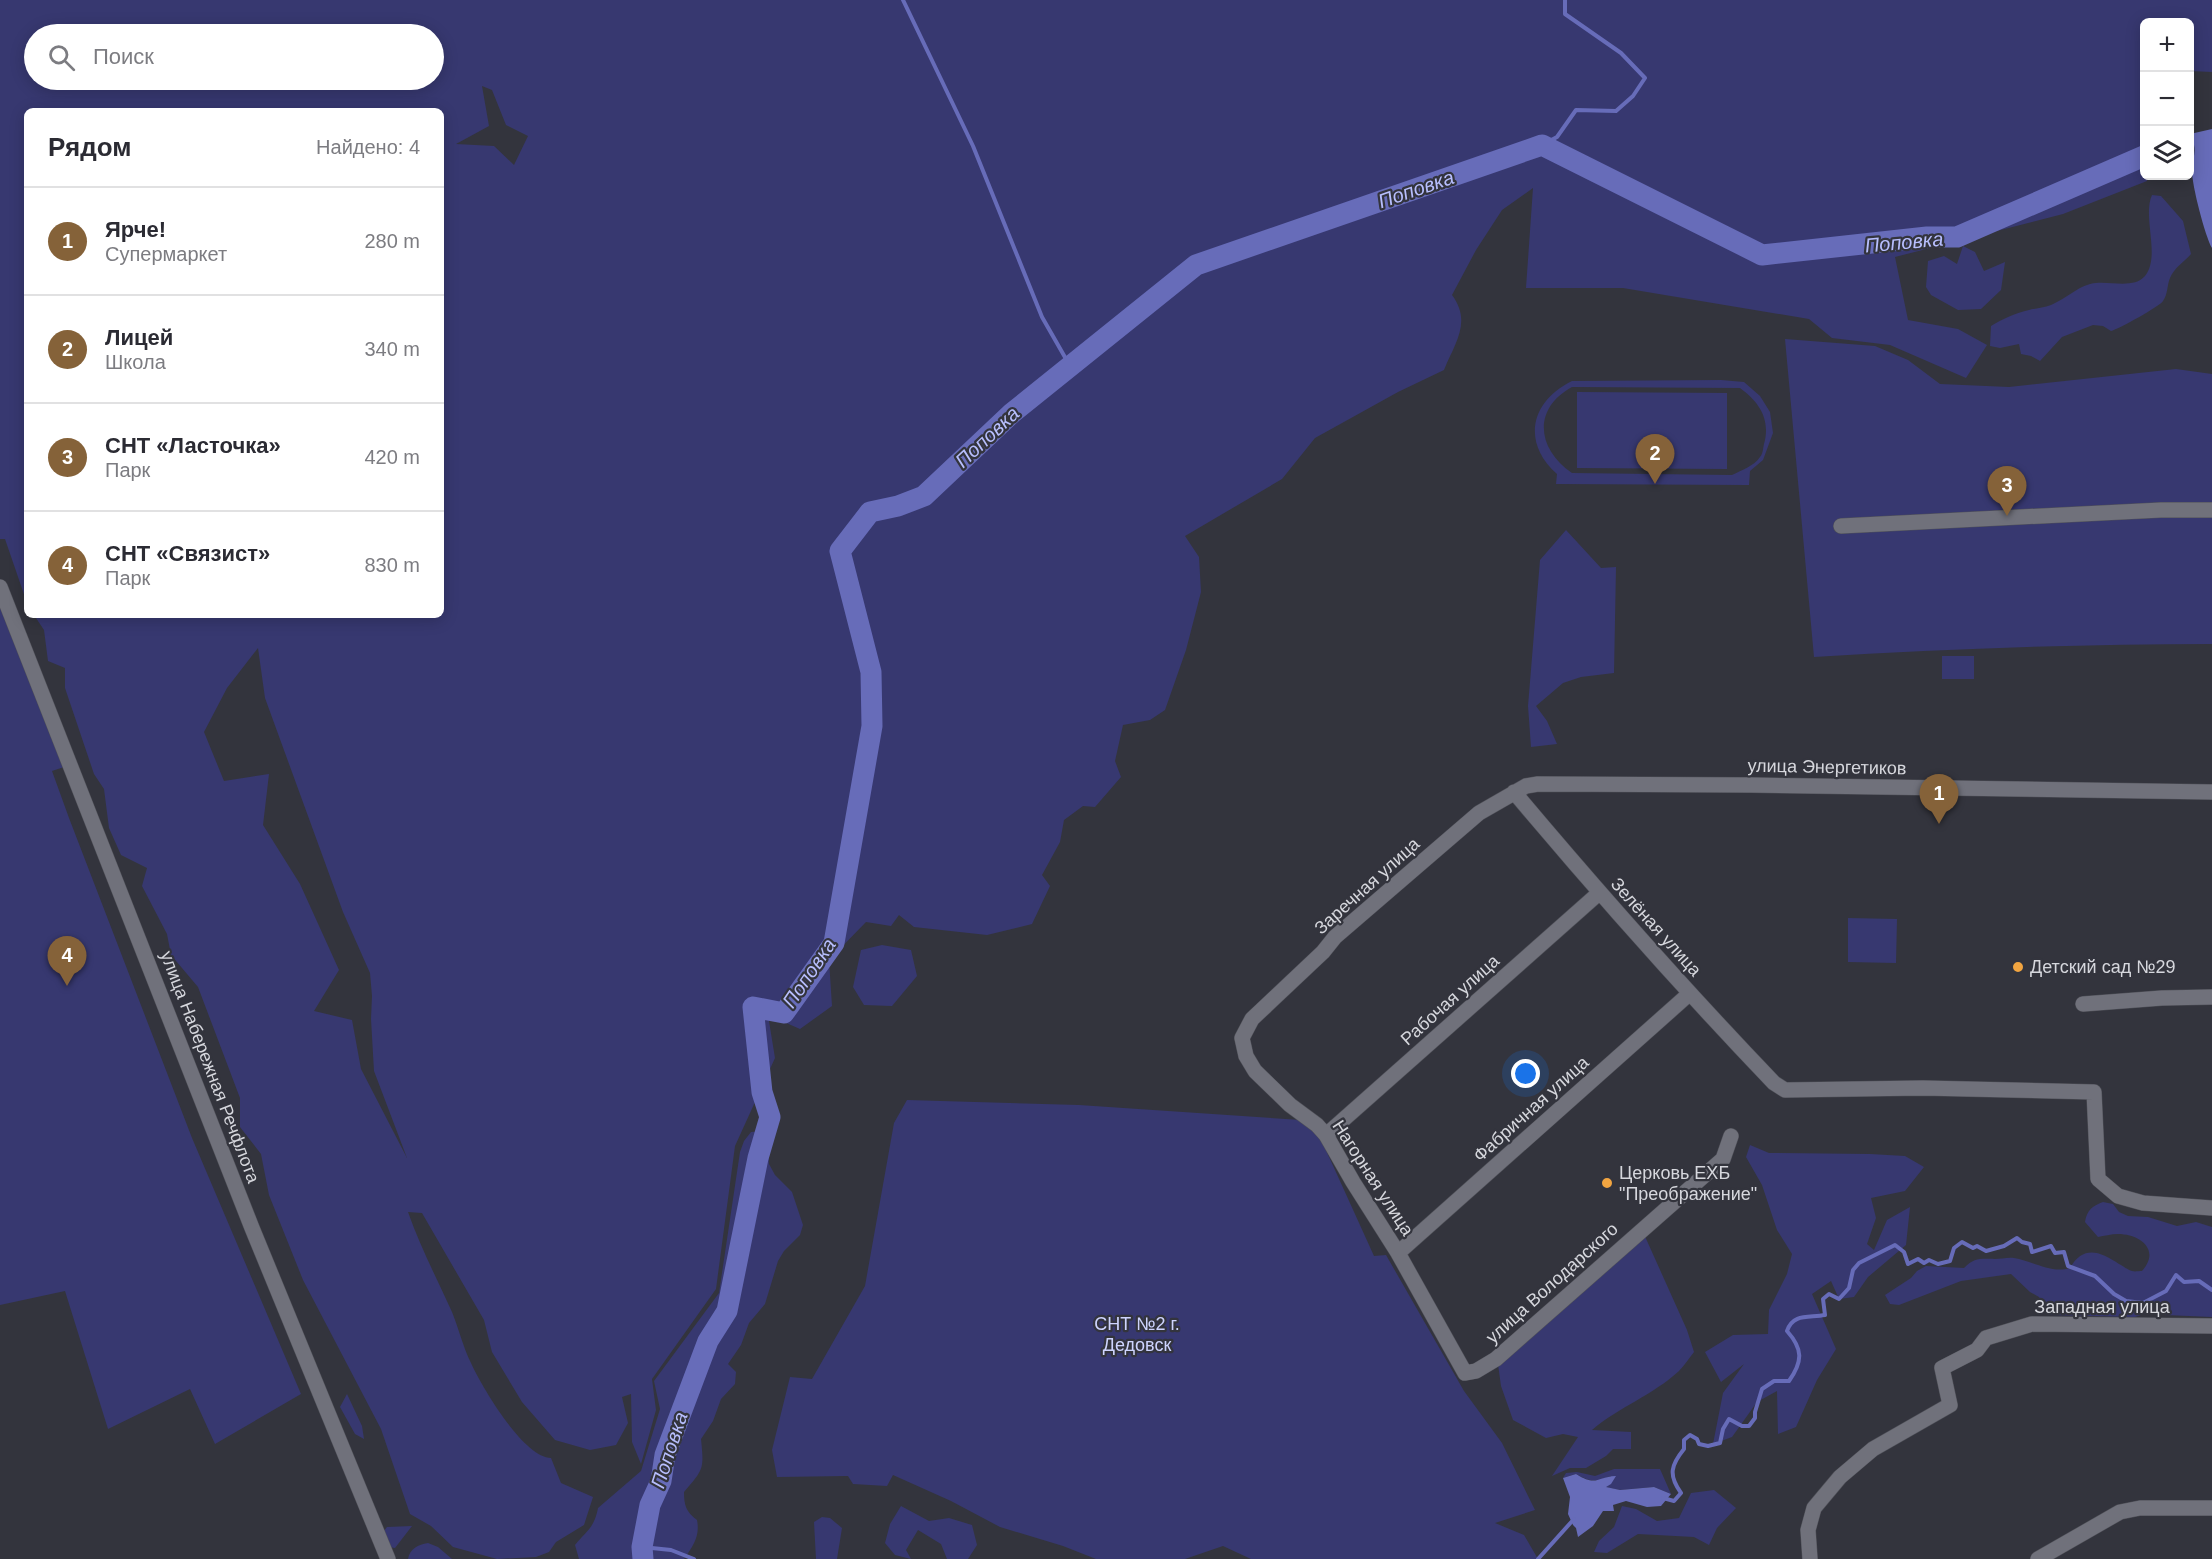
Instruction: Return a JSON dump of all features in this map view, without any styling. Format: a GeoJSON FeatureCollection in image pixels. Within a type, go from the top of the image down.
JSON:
{"type":"FeatureCollection","features":[{"type":"Feature","properties":{"kind":"street"},"geometry":{"type":"LineString","coordinates":[[1841,526],[2212,510]]}},
{"type":"Feature","properties":{"kind":"street","name":"улица Набережная Речфлота"},"geometry":{"type":"LineString","coordinates":[[0,587],[252,1228],[387,1559]]}},
{"type":"Feature","properties":{"kind":"street","name":"улица Энергетиков"},"geometry":{"type":"LineString","coordinates":[[1514,792],[1526,786],[1538,784],[2212,792]]}},
{"type":"Feature","properties":{"kind":"street","name":"Зелёная улица"},"geometry":{"type":"LineString","coordinates":[[1514,792],[1599,893],[1689,994],[1774,1083],[1785,1090],[1923,1088],[2094,1092],[2098,1179],[2118,1196],[2142,1203],[2212,1208]]}},
{"type":"Feature","properties":{"kind":"street","name":"Заречная улица"},"geometry":{"type":"LineString","coordinates":[[1252,1019],[1353,922],[1479,813],[1514,792]]}},
{"type":"Feature","properties":{"kind":"street","name":"Рабочая улица"},"geometry":{"type":"LineString","coordinates":[[1326,1136],[1599,893]]}},
{"type":"Feature","properties":{"kind":"street","name":"Фабричная улица"},"geometry":{"type":"LineString","coordinates":[[1398,1253],[1689,994]]}},
{"type":"Feature","properties":{"kind":"street"},"geometry":{"type":"LineString","coordinates":[[2083,1004],[2212,997]]}},
{"type":"Feature","properties":{"kind":"street","name":"Нагорная улица"},"geometry":{"type":"LineString","coordinates":[[1252,1019],[1242,1038],[1246,1056],[1255,1071],[1290,1105],[1317,1125],[1326,1136],[1398,1253],[1465,1373]]}},
{"type":"Feature","properties":{"kind":"street","name":"улица Володарского"},"geometry":{"type":"LineString","coordinates":[[1465,1373],[1476,1371],[1496,1359],[1723,1159],[1731,1136]]}},
{"type":"Feature","properties":{"kind":"street","name":"Западная улица"},"geometry":{"type":"LineString","coordinates":[[1810,1559],[1808,1530],[1814,1508],[1840,1477],[1873,1449],[1950,1405],[1942,1368],[1977,1350],[1986,1338],[2032,1324],[2212,1326]]}},
{"type":"Feature","properties":{"kind":"street"},"geometry":{"type":"LineString","coordinates":[[2038,1559],[2120,1512],[2140,1508],[2212,1508]]}},
{"type":"Feature","properties":{"kind":"green space"},"geometry":{"type":"Polygon","coordinates":[[[0,0],[2212,0],[2212,72],[2194,71],[2194,18],[2140,18],[2140,180],[2147,181],[2063,214],[1895,257],[1908,320],[1958,329],[1987,345],[1966,378],[1890,345],[1832,338],[1809,319],[1623,288],[1526,288],[1533,188],[1502,210],[1476,250],[1452,295],[1461,314],[1461,323],[1457,342],[1444,370],[1398,392],[1315,438],[1282,479],[1185,536],[1199,557],[1201,592],[1186,650],[1165,710],[1150,720],[1123,725],[1115,761],[1121,777],[1095,807],[1083,806],[1064,820],[1060,842],[1042,875],[1050,886],[1032,924],[987,935],[914,927],[899,915],[891,926],[866,922],[829,960],[832,1006],[800,1029],[768,1015],[775,1058],[735,1146],[716,1289],[652,1379],[656,1410],[641,1464],[632,1442],[631,1394],[622,1397],[628,1423],[616,1445],[590,1450],[555,1440],[522,1402],[492,1352],[484,1320],[422,1213],[408,1212],[452,1312],[468,1357],[494,1403],[516,1434],[528,1446],[540,1455],[551,1458],[561,1483],[593,1497],[584,1525],[556,1542],[549,1552],[536,1557],[497,1559],[453,1547],[431,1526],[410,1514],[381,1429],[303,1280],[269,1195],[261,1154],[240,1127],[240,1098],[198,987],[171,955],[167,934],[142,886],[147,868],[121,855],[109,828],[104,789],[94,774],[65,688],[65,668],[48,661],[44,630],[36,618],[444,618],[444,108],[24,108],[24,594],[5,539],[0,539],[0,0]],[[482,86],[489,126],[456,144],[494,146],[514,165],[528,136],[506,125],[492,90],[482,86]],[[258,648],[227,688],[204,732],[224,781],[269,774],[263,825],[300,884],[339,970],[314,1011],[352,1020],[361,1069],[407,1158],[374,1071],[370,973],[343,912],[265,698],[258,648]]]}},
{"type":"Feature","properties":{"kind":"green space"},"geometry":{"type":"Polygon","coordinates":[[[2152,195],[2161,196],[2183,221],[2191,254],[2172,274],[2166,295],[2160,304],[2111,331],[2103,326],[2093,325],[2062,337],[2040,361],[2021,354],[2019,344],[2000,348],[1990,346],[1991,326],[2004,319],[2024,311],[2051,305],[2090,284],[2135,282],[2145,276],[2149,268],[2152,247],[2149,204],[2152,195]]]}},
{"type":"Feature","properties":{"kind":"green space"},"geometry":{"type":"Polygon","coordinates":[[[1963,246],[1975,252],[1984,271],[2005,262],[2001,290],[1981,309],[1958,310],[1931,295],[1926,287],[1928,261],[1944,256],[1957,264],[1963,246]]]}},
{"type":"Feature","properties":{"kind":"green space"},"geometry":{"type":"Polygon","coordinates":[[[1785,339],[1875,346],[1908,360],[1940,384],[2009,387],[2176,369],[2212,374],[2212,644],[2013,648],[1814,657],[1785,339]]]}},
{"type":"Feature","properties":{"kind":"green space"},"geometry":{"type":"Polygon","coordinates":[[[1721,380],[1744,382],[1760,396],[1770,412],[1773,433],[1763,460],[1750,471],[1749,485],[1556,484],[1557,474],[1538,449],[1535,436],[1536,423],[1547,399],[1572,381],[1721,380]],[[1572,387],[1550,406],[1545,418],[1546,441],[1560,463],[1572,473],[1732,475],[1748,468],[1761,456],[1766,435],[1762,412],[1753,399],[1740,388],[1572,387]]]}},
{"type":"Feature","properties":{"kind":"green space"},"geometry":{"type":"Polygon","coordinates":[[[1577,392],[1727,393],[1727,469],[1577,468],[1577,392]]]}},
{"type":"Feature","properties":{"kind":"green space"},"geometry":{"type":"Polygon","coordinates":[[[1566,530],[1601,568],[1616,567],[1614,673],[1581,677],[1563,683],[1536,706],[1547,721],[1557,744],[1531,747],[1528,706],[1540,560],[1566,530]]]}},
{"type":"Feature","properties":{"kind":"green space"},"geometry":{"type":"Polygon","coordinates":[[[0,603],[64,767],[52,771],[69,818],[192,1138],[301,1394],[215,1444],[190,1389],[108,1429],[65,1291],[0,1305],[0,603]]]}},
{"type":"Feature","properties":{"kind":"green space"},"geometry":{"type":"Polygon","coordinates":[[[1942,656],[1974,656],[1974,679],[1942,679],[1942,656]]]}},
{"type":"Feature","properties":{"kind":"green space"},"geometry":{"type":"Polygon","coordinates":[[[1848,918],[1897,919],[1896,963],[1848,962],[1848,918]]]}},
{"type":"Feature","properties":{"kind":"green space"},"geometry":{"type":"Polygon","coordinates":[[[882,945],[911,950],[917,976],[892,1006],[864,1005],[853,987],[861,950],[882,945]]]}},
{"type":"Feature","properties":{"kind":"green space","name":"СНТ №2 г. Дедовск"},"geometry":{"type":"Polygon","coordinates":[[[907,1100],[1079,1105],[1301,1120],[1320,1137],[1374,1256],[1386,1255],[1464,1391],[1502,1443],[1535,1510],[1495,1523],[1524,1535],[1538,1559],[1251,1559],[1223,1546],[1185,1559],[1096,1559],[1063,1546],[1000,1527],[951,1501],[893,1475],[887,1486],[853,1484],[848,1476],[777,1477],[772,1450],[790,1377],[812,1379],[865,1286],[894,1123],[907,1100]]]}},
{"type":"Feature","properties":{"kind":"green space"},"geometry":{"type":"Polygon","coordinates":[[[762,1131],[768,1141],[769,1164],[775,1175],[792,1192],[803,1225],[800,1235],[784,1251],[778,1261],[765,1304],[749,1323],[741,1345],[728,1364],[736,1372],[735,1384],[721,1399],[713,1421],[701,1439],[701,1468],[684,1492],[686,1508],[697,1520],[698,1531],[695,1540],[684,1559],[579,1559],[575,1545],[592,1525],[598,1508],[641,1471],[660,1409],[654,1381],[719,1293],[740,1152],[751,1132],[762,1131]]]}},
{"type":"Feature","properties":{"kind":"green space"},"geometry":{"type":"Polygon","coordinates":[[[1750,1145],[1769,1153],[1905,1156],[1924,1167],[1905,1191],[1871,1198],[1876,1218],[1867,1244],[1874,1250],[1887,1220],[1910,1207],[1906,1245],[1868,1277],[1854,1297],[1839,1299],[1831,1281],[1812,1294],[1836,1349],[1817,1380],[1796,1427],[1778,1434],[1777,1391],[1757,1402],[1732,1437],[1713,1444],[1723,1393],[1744,1364],[1721,1382],[1705,1352],[1733,1335],[1768,1334],[1769,1310],[1787,1274],[1792,1254],[1777,1230],[1762,1185],[1746,1157],[1750,1145]]]}},
{"type":"Feature","properties":{"kind":"green space"},"geometry":{"type":"Polygon","coordinates":[[[2103,1202],[2113,1204],[2119,1212],[2128,1216],[2148,1217],[2177,1226],[2196,1222],[2212,1227],[2212,1317],[2165,1315],[2155,1310],[2135,1317],[2049,1315],[2042,1308],[2039,1297],[2030,1292],[2011,1274],[1961,1281],[1899,1305],[1890,1304],[1885,1295],[1926,1266],[1964,1268],[1975,1260],[1982,1259],[2014,1258],[2049,1268],[2063,1269],[2070,1268],[2080,1256],[2086,1253],[2099,1253],[2130,1270],[2142,1271],[2147,1263],[2149,1250],[2140,1240],[2118,1234],[2098,1237],[2085,1222],[2091,1209],[2103,1202]]]}},
{"type":"Feature","properties":{"kind":"green space"},"geometry":{"type":"Polygon","coordinates":[[[1643,1232],[1687,1330],[1694,1352],[1681,1369],[1669,1379],[1592,1430],[1631,1432],[1631,1449],[1613,1449],[1586,1468],[1570,1468],[1552,1476],[1578,1437],[1563,1434],[1546,1438],[1513,1420],[1501,1386],[1497,1357],[1643,1232]]]}},
{"type":"Feature","properties":{"kind":"green space"},"geometry":{"type":"Polygon","coordinates":[[[347,1394],[362,1426],[364,1439],[355,1434],[340,1407],[347,1394]]]}},
{"type":"Feature","properties":{"kind":"green space"},"geometry":{"type":"Polygon","coordinates":[[[1614,1469],[1660,1469],[1671,1494],[1654,1487],[1620,1490],[1605,1487],[1611,1476],[1589,1480],[1576,1474],[1563,1478],[1566,1473],[1577,1472],[1595,1476],[1614,1469]]]}},
{"type":"Feature","properties":{"kind":"green space"},"geometry":{"type":"Polygon","coordinates":[[[1714,1490],[1736,1508],[1717,1528],[1709,1545],[1694,1537],[1638,1534],[1607,1553],[1594,1552],[1599,1541],[1614,1527],[1622,1506],[1636,1509],[1657,1521],[1679,1518],[1691,1493],[1714,1490]]]}},
{"type":"Feature","properties":{"kind":"green space"},"geometry":{"type":"Polygon","coordinates":[[[901,1506],[929,1521],[949,1518],[972,1525],[977,1545],[968,1559],[947,1559],[941,1544],[918,1530],[906,1550],[911,1559],[895,1555],[885,1543],[890,1524],[901,1506]]]}},
{"type":"Feature","properties":{"kind":"green space"},"geometry":{"type":"Polygon","coordinates":[[[822,1517],[830,1518],[842,1528],[837,1559],[816,1559],[814,1522],[822,1517]]]}},
{"type":"Feature","properties":{"kind":"green space"},"geometry":{"type":"Polygon","coordinates":[[[412,1526],[395,1548],[389,1547],[383,1532],[387,1527],[412,1526]]]}},
{"type":"Feature","properties":{"kind":"green space"},"geometry":{"type":"Polygon","coordinates":[[[428,1543],[438,1547],[452,1559],[408,1559],[415,1548],[428,1543]]]}},
{"type":"Feature","properties":{"kind":"water"},"geometry":{"type":"Polygon","coordinates":[[[2212,129],[2212,248],[2202,221],[2194,185],[2194,133],[2212,129]]]}},
{"type":"Feature","properties":{"kind":"water"},"geometry":{"type":"Polygon","coordinates":[[[1576,1474],[1593,1481],[1616,1476],[1606,1487],[1620,1490],[1654,1487],[1671,1494],[1661,1506],[1647,1507],[1626,1501],[1613,1505],[1614,1511],[1603,1511],[1593,1526],[1578,1537],[1568,1514],[1570,1497],[1563,1478],[1576,1474]]]}},
{"type":"Feature","properties":{"kind":"waterway"},"geometry":{"type":"LineString","coordinates":[[903,0],[973,146],[1042,317],[1070,366]]}},
{"type":"Feature","properties":{"kind":"waterway"},"geometry":{"type":"LineString","coordinates":[[1542,145],[1557,137],[1576,110],[1616,111],[1633,96],[1645,78],[1621,53],[1565,14],[1565,0]]}},
{"type":"Feature","properties":{"kind":"waterway","name":"Поповка"},"geometry":{"type":"LineString","coordinates":[[643,1559],[642,1547],[650,1505],[661,1481],[665,1455],[708,1341],[727,1311],[758,1158],[770,1117],[762,1092],[753,1007],[784,1013],[834,943],[872,726],[871,672],[840,551],[870,512],[898,506],[924,496],[1012,413],[1196,265],[1542,145],[1762,255],[1927,237],[1957,237],[2140,158]]}},
{"type":"Feature","properties":{"kind":"waterway"},"geometry":{"type":"LineString","coordinates":[[1663,1498],[1674,1501],[1681,1493],[1674,1481],[1673,1470],[1676,1460],[1684,1449],[1684,1440],[1690,1435],[1697,1439],[1699,1444],[1708,1446],[1720,1443],[1723,1429],[1729,1419],[1742,1426],[1749,1426],[1755,1418],[1762,1389],[1774,1381],[1789,1381],[1799,1361],[1798,1349],[1787,1331],[1793,1321],[1802,1317],[1825,1315],[1823,1299],[1829,1294],[1839,1299],[1849,1288],[1853,1270],[1859,1263],[1895,1245],[1904,1252],[1908,1264],[1918,1259],[1924,1263],[1929,1260],[1938,1264],[1950,1261],[1954,1248],[1962,1242],[1986,1251],[2004,1246],[2017,1238],[2030,1244],[2032,1252],[2051,1246],[2055,1253],[2064,1252],[2068,1266],[2095,1276],[2114,1294],[2126,1301],[2143,1303],[2166,1291],[2176,1275],[2184,1282],[2199,1281],[2212,1290]]}},
{"type":"Feature","properties":{"kind":"waterway"},"geometry":{"type":"LineString","coordinates":[[1538,1559],[1574,1519]]}},
{"type":"Feature","properties":{"kind":"waterway"},"geometry":{"type":"LineString","coordinates":[[642,1547],[671,1550],[694,1559]]}},
{"type":"Feature","properties":{"kind":"place","name":"Лицей"},"geometry":{"type":"Point","coordinates":[1655,484]}},
{"type":"Feature","properties":{"kind":"place","name":"СНТ «Ласточка»"},"geometry":{"type":"Point","coordinates":[2007,516]}},
{"type":"Feature","properties":{"kind":"place","name":"Ярче!"},"geometry":{"type":"Point","coordinates":[1939,824]}},
{"type":"Feature","properties":{"kind":"place","name":"Детский сад №29"},"geometry":{"type":"Point","coordinates":[2018,967]}},
{"type":"Feature","properties":{"kind":"place","name":"СНТ «Связист»"},"geometry":{"type":"Point","coordinates":[67,986]}},
{"type":"Feature","properties":{"kind":"place","name":"Церковь ЕХБ \"Преображение\""},"geometry":{"type":"Point","coordinates":[1607,1183]}}]}
